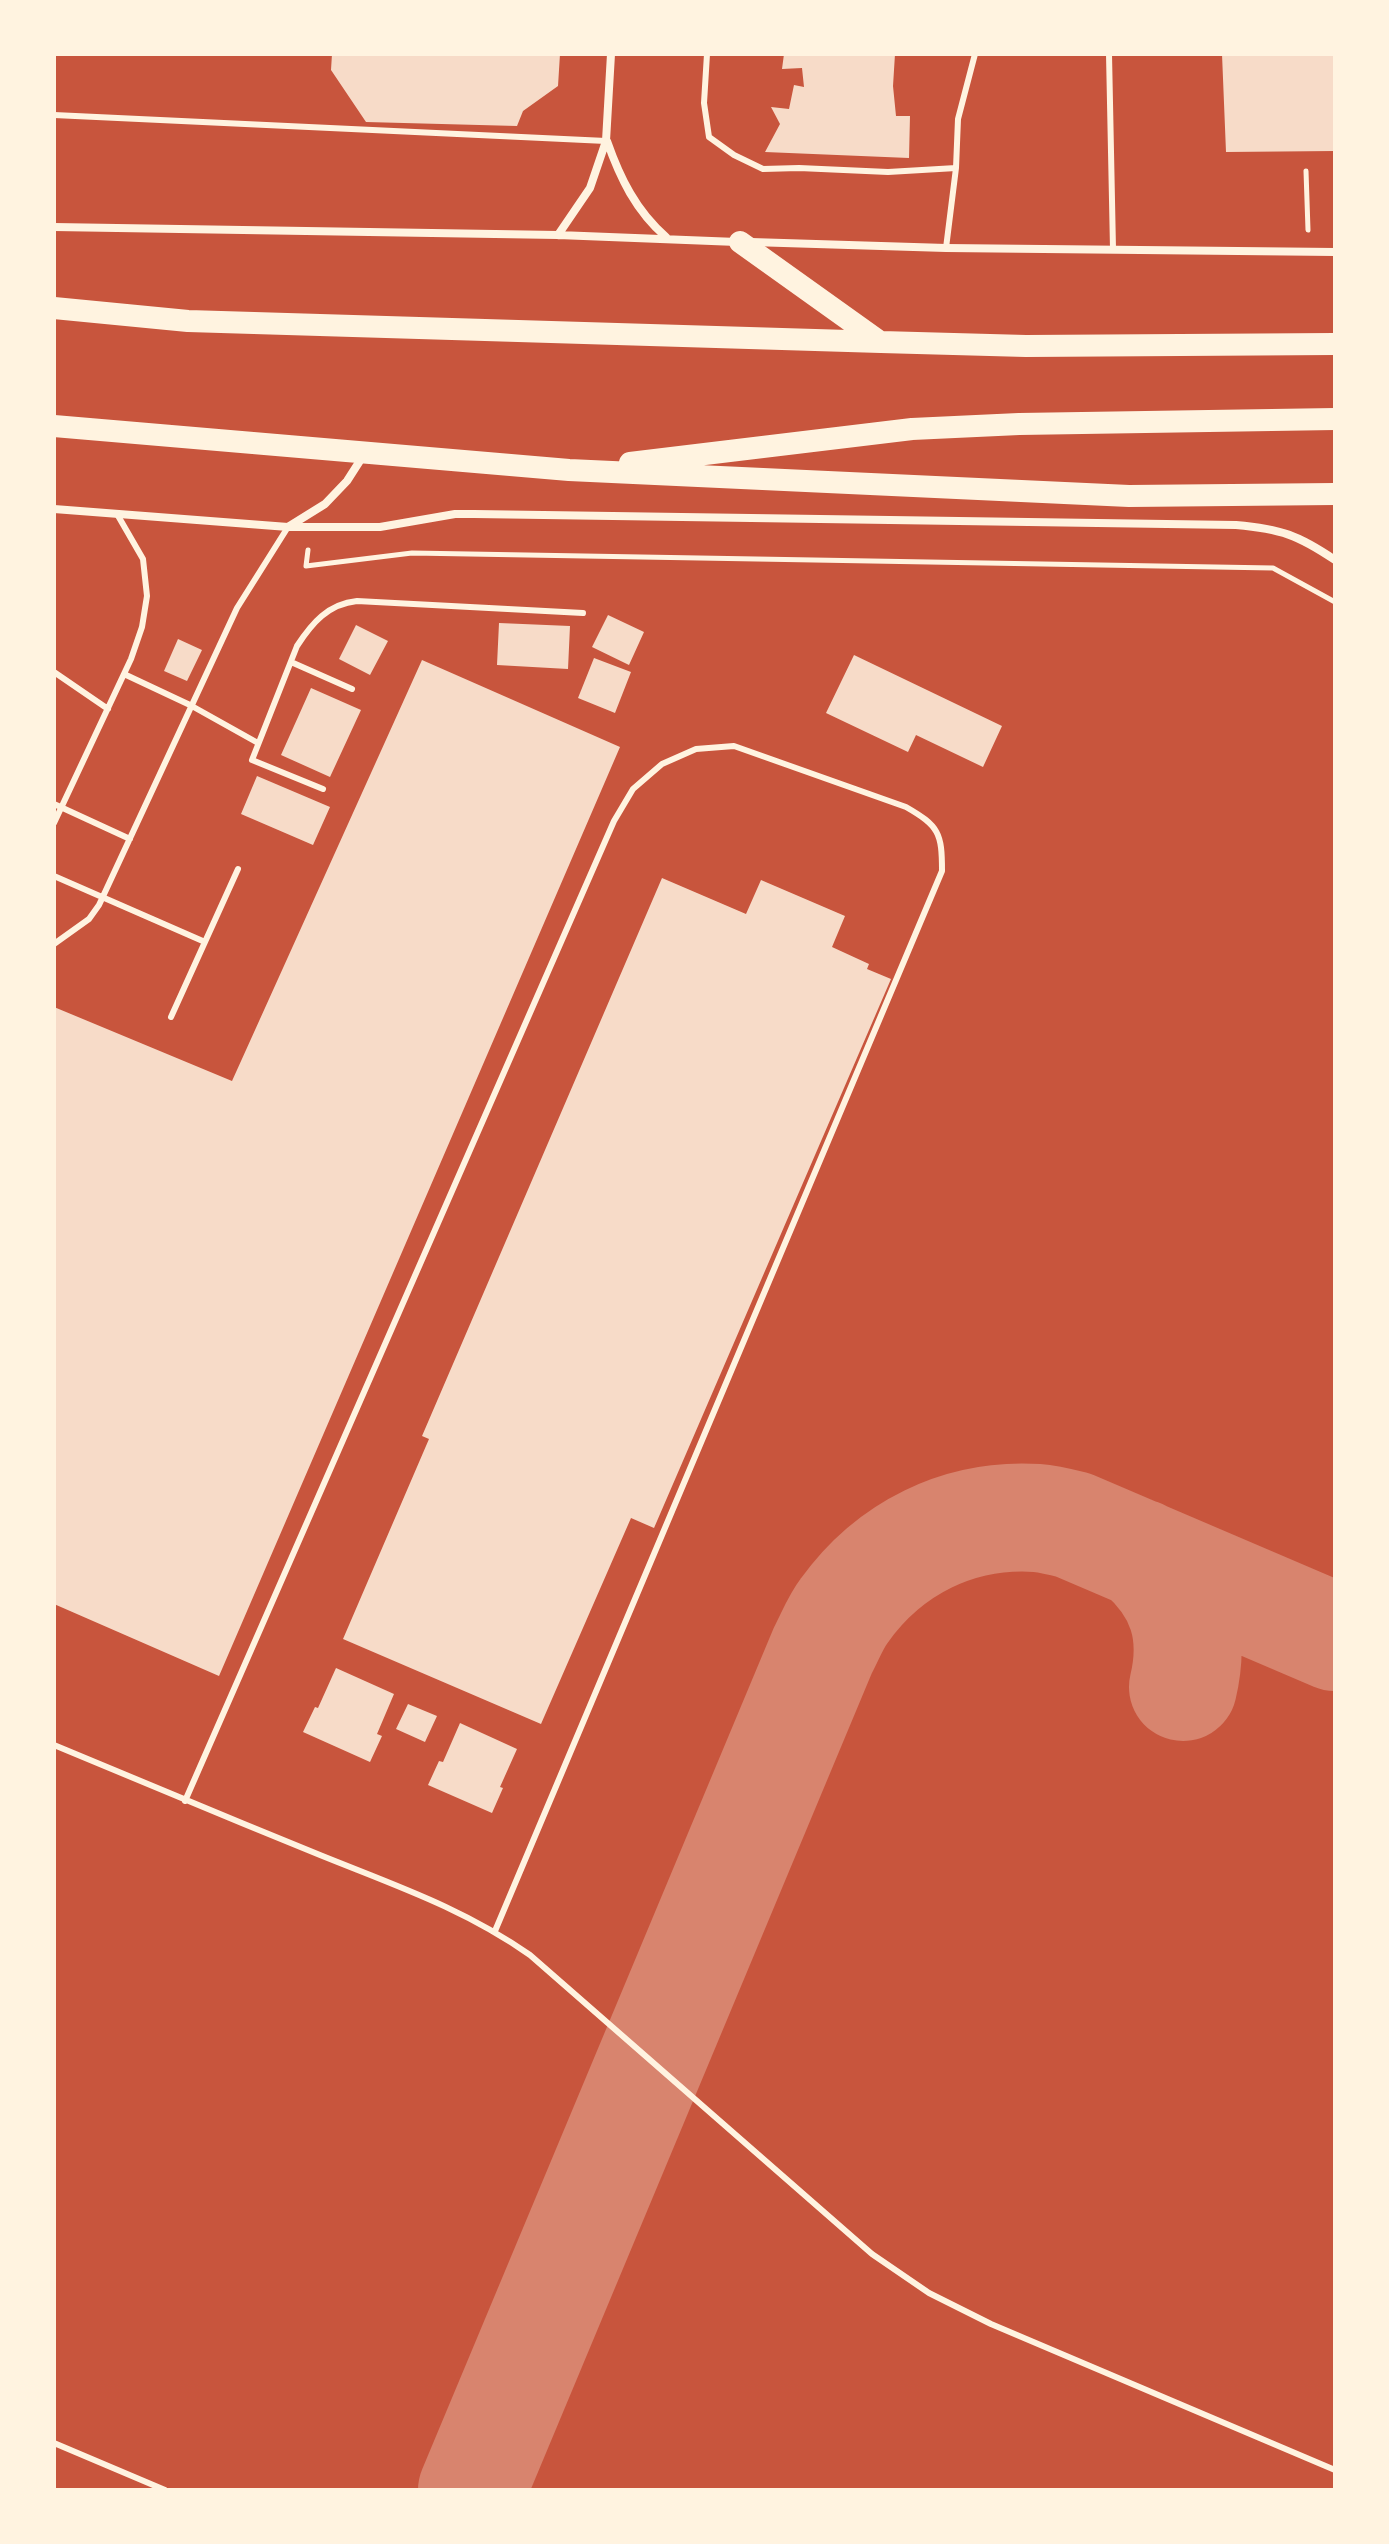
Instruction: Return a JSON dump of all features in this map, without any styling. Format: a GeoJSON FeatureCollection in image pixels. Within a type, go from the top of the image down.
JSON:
{"type":"FeatureCollection","features":[{"type":"Feature","properties":{"kind":"highway"},"geometry":{"type":"LineString","coordinates":[[740,242],[881,342]]}},
{"type":"Feature","properties":{"kind":"highway"},"geometry":{"type":"LineString","coordinates":[[54,308],[188,321],[881,342],[1026,346],[1335,344]]}},
{"type":"Feature","properties":{"kind":"highway"},"geometry":{"type":"LineString","coordinates":[[569,470],[912,429],[1035,423],[1335,419]]}},
{"type":"Feature","properties":{"kind":"highway"},"geometry":{"type":"LineString","coordinates":[[54,426],[569,470],[1129,496],[1335,494]]}},
{"type":"Feature","properties":{"kind":"street"},"geometry":{"type":"LineString","coordinates":[[558,235],[590,188],[606,141],[611,54]]}},
{"type":"Feature","properties":{"kind":"street"},"geometry":{"type":"LineString","coordinates":[[606,141],[631,196],[650,224],[667,238]]}},
{"type":"Feature","properties":{"kind":"street"},"geometry":{"type":"LineString","coordinates":[[54,227],[558,235],[946,248],[1335,252]]}},
{"type":"Feature","properties":{"kind":"street"},"geometry":{"type":"LineString","coordinates":[[288,527],[325,504],[347,481],[365,453]]}},
{"type":"Feature","properties":{"kind":"street"},"geometry":{"type":"LineString","coordinates":[[54,509],[288,527],[380,527],[455,514],[1236,525],[1272,528],[1313,545],[1335,560]]}},
{"type":"Feature","properties":{"kind":"lane"},"geometry":{"type":"LineString","coordinates":[[707,54],[704,103],[709,137],[734,155],[763,169],[888,172],[956,168]]}},
{"type":"Feature","properties":{"kind":"lane"},"geometry":{"type":"LineString","coordinates":[[946,248],[956,168],[958,119],[975,54]]}},
{"type":"Feature","properties":{"kind":"lane"},"geometry":{"type":"LineString","coordinates":[[1109,54],[1113,249]]}},
{"type":"Feature","properties":{"kind":"lane"},"geometry":{"type":"LineString","coordinates":[[54,115],[606,141]]}},
{"type":"Feature","properties":{"kind":"lane"},"geometry":{"type":"LineString","coordinates":[[54,823],[124,674],[142,627],[147,596],[143,559],[117,514]]}},
{"type":"Feature","properties":{"kind":"lane"},"geometry":{"type":"LineString","coordinates":[[54,944],[89,919],[102,896],[237,608],[288,527]]}},
{"type":"Feature","properties":{"kind":"lane"},"geometry":{"type":"LineString","coordinates":[[323,789],[252,760],[297,646],[321,615],[345,602],[583,613]]}},
{"type":"Feature","properties":{"kind":"lane"},"geometry":{"type":"LineString","coordinates":[[291,662],[352,689]]}},
{"type":"Feature","properties":{"kind":"lane"},"geometry":{"type":"LineString","coordinates":[[54,672],[108,709]]}},
{"type":"Feature","properties":{"kind":"lane"},"geometry":{"type":"LineString","coordinates":[[124,674],[190,705],[258,743]]}},
{"type":"Feature","properties":{"kind":"lane"},"geometry":{"type":"LineString","coordinates":[[185,1801],[614,821],[633,789],[662,764],[696,749],[734,746],[906,807],[929,820],[936,832],[942,844],[942,871],[495,1931]]}},
{"type":"Feature","properties":{"kind":"lane"},"geometry":{"type":"LineString","coordinates":[[54,804],[130,839]]}},
{"type":"Feature","properties":{"kind":"lane"},"geometry":{"type":"LineString","coordinates":[[171,1017],[238,869]]}},
{"type":"Feature","properties":{"kind":"lane"},"geometry":{"type":"LineString","coordinates":[[54,876],[205,942]]}},
{"type":"Feature","properties":{"kind":"lane"},"geometry":{"type":"LineString","coordinates":[[54,1745],[453,1908],[495,1931],[530,1955],[872,2254],[929,2293],[991,2324],[1335,2470]]}},
{"type":"Feature","properties":{"kind":"lane"},"geometry":{"type":"LineString","coordinates":[[54,2443],[165,2490]]}},
{"type":"Feature","properties":{"kind":"path"},"geometry":{"type":"LineString","coordinates":[[1306,171],[1309,253]]}},
{"type":"Feature","properties":{"kind":"path"},"geometry":{"type":"LineString","coordinates":[[306,566],[412,553],[1273,568],[1335,602]]}},
{"type":"Feature","properties":{"kind":"building"},"geometry":{"type":"Polygon","coordinates":[[[332,54],[560,54],[558,86],[523,111],[517,126],[366,122],[331,70],[332,54]]]}},
{"type":"Feature","properties":{"kind":"building"},"geometry":{"type":"Polygon","coordinates":[[[784,54],[895,54],[893,86],[896,116],[910,116],[909,158],[765,152],[780,124],[771,107],[789,109],[794,85],[804,87],[802,68],[782,69],[784,54]]]}},
{"type":"Feature","properties":{"kind":"building"},"geometry":{"type":"Polygon","coordinates":[[[1222,54],[1335,54],[1335,151],[1226,152],[1222,54]]]}},
{"type":"Feature","properties":{"kind":"building"},"geometry":{"type":"Polygon","coordinates":[[[608,615],[644,632],[629,665],[592,647],[608,615]]]}},
{"type":"Feature","properties":{"kind":"building"},"geometry":{"type":"Polygon","coordinates":[[[499,623],[570,626],[568,669],[497,665],[499,623]]]}},
{"type":"Feature","properties":{"kind":"building"},"geometry":{"type":"Polygon","coordinates":[[[356,625],[388,641],[370,675],[339,659],[356,625]]]}},
{"type":"Feature","properties":{"kind":"building"},"geometry":{"type":"Polygon","coordinates":[[[178,639],[202,650],[187,681],[164,671],[178,639]]]}},
{"type":"Feature","properties":{"kind":"building"},"geometry":{"type":"Polygon","coordinates":[[[854,655],[1002,726],[983,767],[916,735],[908,752],[826,713],[854,655]]]}},
{"type":"Feature","properties":{"kind":"building"},"geometry":{"type":"Polygon","coordinates":[[[594,658],[631,672],[615,713],[578,698],[594,658]]]}},
{"type":"Feature","properties":{"kind":"building"},"geometry":{"type":"Polygon","coordinates":[[[422,660],[620,747],[219,1676],[54,1604],[54,1007],[232,1081],[422,660]]]}},
{"type":"Feature","properties":{"kind":"building"},"geometry":{"type":"Polygon","coordinates":[[[311,688],[361,710],[330,777],[281,755],[311,688]]]}},
{"type":"Feature","properties":{"kind":"building"},"geometry":{"type":"Polygon","coordinates":[[[257,776],[330,807],[313,845],[241,814],[257,776]]]}},
{"type":"Feature","properties":{"kind":"building"},"geometry":{"type":"Polygon","coordinates":[[[662,878],[746,914],[761,880],[845,916],[832,947],[869,964],[867,969],[891,979],[654,1528],[631,1518],[541,1724],[343,1639],[429,1439],[422,1436],[662,878]]]}},
{"type":"Feature","properties":{"kind":"building"},"geometry":{"type":"Polygon","coordinates":[[[336,1668],[394,1694],[377,1734],[382,1736],[370,1762],[303,1732],[336,1668]]]}},
{"type":"Feature","properties":{"kind":"building"},"geometry":{"type":"Polygon","coordinates":[[[408,1704],[437,1716],[425,1742],[396,1729],[408,1704]]]}},
{"type":"Feature","properties":{"kind":"building"},"geometry":{"type":"Polygon","coordinates":[[[460,1723],[517,1749],[492,1813],[428,1785],[439,1761],[443,1762],[460,1723]]]}},
{"type":"Feature","properties":{"kind":"taxiway"},"geometry":{"type":"LineString","coordinates":[[472,2490],[823,1650],[841,1616],[882,1569],[928,1539],[954,1529],[1008,1518],[1037,1518],[1073,1525],[1335,1637]]}},
{"type":"Feature","properties":{"kind":"taxiway"},"geometry":{"type":"LineString","coordinates":[[1140,1553],[1166,1582],[1182,1613],[1188,1648],[1183,1687]]}}]}
